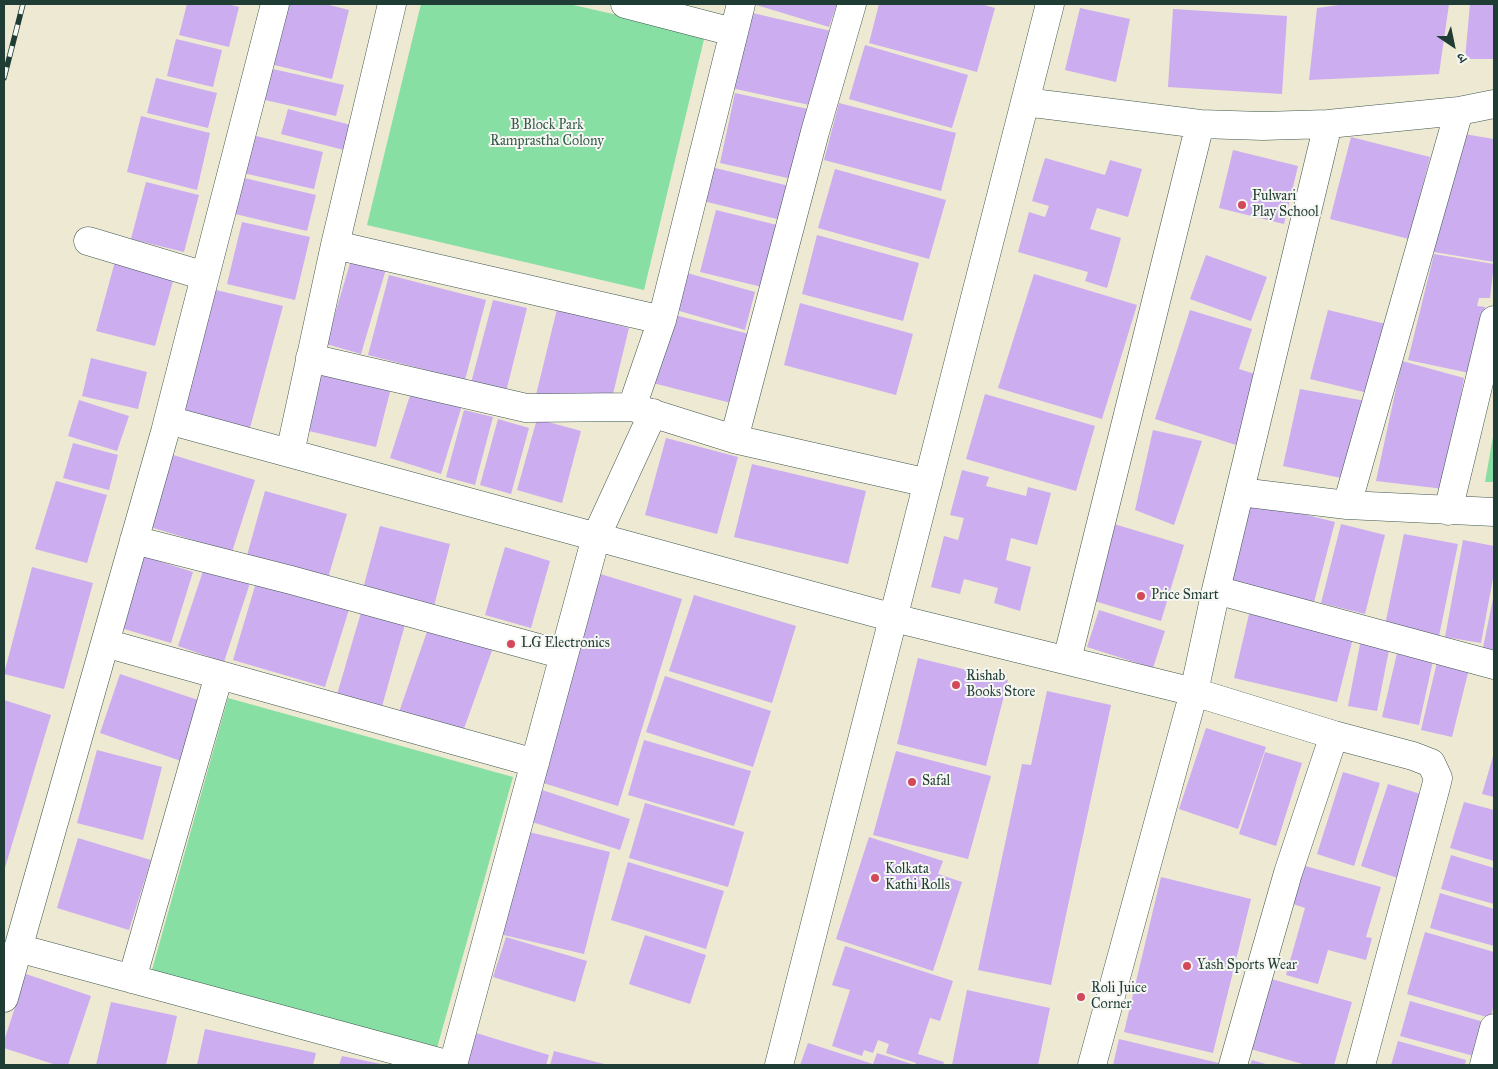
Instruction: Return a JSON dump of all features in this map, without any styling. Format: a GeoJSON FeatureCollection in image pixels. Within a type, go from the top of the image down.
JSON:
{"type":"FeatureCollection","features":[{"type":"Feature","properties":{"kind":"street"},"geometry":{"type":"LineString","coordinates":[[4,998],[168,420],[275,4]]}},
{"type":"Feature","properties":{"kind":"street"},"geometry":{"type":"LineString","coordinates":[[290,453],[335,244],[392,4]]}},
{"type":"Feature","properties":{"kind":"street"},"geometry":{"type":"LineString","coordinates":[[625,4],[734,32]]}},
{"type":"Feature","properties":{"kind":"street"},"geometry":{"type":"LineString","coordinates":[[18,948],[452,1065],[596,537],[642,410],[662,320],[741,4]]}},
{"type":"Feature","properties":{"kind":"street"},"geometry":{"type":"LineString","coordinates":[[734,439],[815,132],[852,4]]}},
{"type":"Feature","properties":{"kind":"street"},"geometry":{"type":"LineString","coordinates":[[780,1065],[1050,4]]}},
{"type":"Feature","properties":{"kind":"street"},"geometry":{"type":"LineString","coordinates":[[1025,102],[1200,124],[1263,126],[1328,124],[1459,111],[1494,104]]}},
{"type":"Feature","properties":{"kind":"street"},"geometry":{"type":"LineString","coordinates":[[1347,505],[1459,111]]}},
{"type":"Feature","properties":{"kind":"street"},"geometry":{"type":"LineString","coordinates":[[1066,660],[1200,124]]}},
{"type":"Feature","properties":{"kind":"street"},"geometry":{"type":"LineString","coordinates":[[1092,1065],[1194,692],[1216,590],[1328,124]]}},
{"type":"Feature","properties":{"kind":"street"},"geometry":{"type":"LineString","coordinates":[[88,242],[205,276]]}},
{"type":"Feature","properties":{"kind":"street"},"geometry":{"type":"LineString","coordinates":[[335,244],[662,320]]}},
{"type":"Feature","properties":{"kind":"street"},"geometry":{"type":"LineString","coordinates":[[1448,511],[1494,320]]}},
{"type":"Feature","properties":{"kind":"street"},"geometry":{"type":"LineString","coordinates":[[310,358],[526,408],[642,410],[734,439],[928,483]]}},
{"type":"Feature","properties":{"kind":"street"},"geometry":{"type":"LineString","coordinates":[[168,420],[894,618],[1194,692],[1334,735],[1413,756],[1431,763],[1438,778],[1361,1065]]}},
{"type":"Feature","properties":{"kind":"street"},"geometry":{"type":"LineString","coordinates":[[1240,492],[1347,505],[1494,512]]}},
{"type":"Feature","properties":{"kind":"street"},"geometry":{"type":"LineString","coordinates":[[134,540],[564,655]]}},
{"type":"Feature","properties":{"kind":"street"},"geometry":{"type":"LineString","coordinates":[[1216,590],[1494,666]]}},
{"type":"Feature","properties":{"kind":"street"},"geometry":{"type":"LineString","coordinates":[[105,643],[535,763]]}},
{"type":"Feature","properties":{"kind":"street"},"geometry":{"type":"LineString","coordinates":[[132,979],[219,675]]}},
{"type":"Feature","properties":{"kind":"street"},"geometry":{"type":"LineString","coordinates":[[1233,1065],[1288,873],[1334,735]]}},
{"type":"Feature","properties":{"kind":"street"},"geometry":{"type":"LineString","coordinates":[[1484,1065],[1494,1028]]}},
{"type":"Feature","properties":{"kind":"green space","name":"B Block Park Ramprastha Colony"},"geometry":{"type":"Polygon","coordinates":[[[421,4],[569,4],[705,35],[644,290],[367,225],[421,4]]]}},
{"type":"Feature","properties":{"kind":"green space"},"geometry":{"type":"Polygon","coordinates":[[[1494,431],[1494,482],[1485,482],[1494,431]]]}},
{"type":"Feature","properties":{"kind":"green space"},"geometry":{"type":"Polygon","coordinates":[[[228,698],[513,777],[437,1048],[152,970],[228,698]]]}},
{"type":"Feature","properties":{"kind":"building"},"geometry":{"type":"Polygon","coordinates":[[[187,4],[227,4],[239,7],[229,47],[179,35],[187,4]]]}},
{"type":"Feature","properties":{"kind":"building"},"geometry":{"type":"Polygon","coordinates":[[[281,4],[325,4],[349,10],[332,79],[266,63],[281,4]]]}},
{"type":"Feature","properties":{"kind":"building"},"geometry":{"type":"Polygon","coordinates":[[[753,4],[837,4],[829,27],[753,4]]]}},
{"type":"Feature","properties":{"kind":"building"},"geometry":{"type":"Polygon","coordinates":[[[879,4],[981,4],[995,8],[977,72],[869,43],[879,4]]]}},
{"type":"Feature","properties":{"kind":"building"},"geometry":{"type":"Polygon","coordinates":[[[1346,4],[1449,4],[1439,74],[1309,80],[1317,8],[1346,4]]]}},
{"type":"Feature","properties":{"kind":"building"},"geometry":{"type":"Polygon","coordinates":[[[1470,4],[1494,4],[1494,59],[1465,59],[1470,4]]]}},
{"type":"Feature","properties":{"kind":"building"},"geometry":{"type":"Polygon","coordinates":[[[1080,8],[1130,19],[1116,82],[1065,70],[1080,8]]]}},
{"type":"Feature","properties":{"kind":"building"},"geometry":{"type":"Polygon","coordinates":[[[1173,9],[1287,16],[1282,94],[1168,87],[1173,9]]]}},
{"type":"Feature","properties":{"kind":"building"},"geometry":{"type":"Polygon","coordinates":[[[748,12],[831,31],[814,106],[731,88],[748,12]]]}},
{"type":"Feature","properties":{"kind":"building"},"geometry":{"type":"Polygon","coordinates":[[[176,39],[222,50],[213,87],[167,76],[176,39]]]}},
{"type":"Feature","properties":{"kind":"building"},"geometry":{"type":"Polygon","coordinates":[[[865,45],[968,75],[952,128],[849,99],[865,45]]]}},
{"type":"Feature","properties":{"kind":"building"},"geometry":{"type":"Polygon","coordinates":[[[264,67],[344,85],[336,116],[256,98],[264,67]]]}},
{"type":"Feature","properties":{"kind":"building"},"geometry":{"type":"Polygon","coordinates":[[[156,78],[217,93],[208,128],[147,113],[156,78]]]}},
{"type":"Feature","properties":{"kind":"building"},"geometry":{"type":"Polygon","coordinates":[[[735,93],[808,109],[792,179],[720,163],[735,93]]]}},
{"type":"Feature","properties":{"kind":"building"},"geometry":{"type":"Polygon","coordinates":[[[839,103],[956,133],[941,191],[824,160],[839,103]]]}},
{"type":"Feature","properties":{"kind":"building"},"geometry":{"type":"Polygon","coordinates":[[[288,109],[355,126],[348,151],[281,134],[288,109]]]}},
{"type":"Feature","properties":{"kind":"building"},"geometry":{"type":"Polygon","coordinates":[[[141,116],[210,133],[197,190],[127,172],[141,116]]]}},
{"type":"Feature","properties":{"kind":"building"},"geometry":{"type":"Polygon","coordinates":[[[1458,133],[1494,139],[1494,262],[1422,250],[1458,133]]]}},
{"type":"Feature","properties":{"kind":"building"},"geometry":{"type":"Polygon","coordinates":[[[252,135],[323,152],[314,189],[243,173],[252,135]]]}},
{"type":"Feature","properties":{"kind":"building"},"geometry":{"type":"Polygon","coordinates":[[[1351,137],[1430,157],[1409,239],[1330,219],[1351,137]]]}},
{"type":"Feature","properties":{"kind":"building"},"geometry":{"type":"Polygon","coordinates":[[[1233,150],[1298,166],[1284,224],[1219,208],[1233,150]]]}},
{"type":"Feature","properties":{"kind":"building"},"geometry":{"type":"Polygon","coordinates":[[[1045,158],[1105,175],[1110,160],[1142,169],[1128,217],[1097,208],[1090,229],[1121,238],[1107,288],[1085,281],[1088,272],[1018,252],[1029,212],[1045,217],[1049,206],[1032,201],[1045,158]]]}},
{"type":"Feature","properties":{"kind":"building"},"geometry":{"type":"Polygon","coordinates":[[[707,166],[789,186],[781,220],[699,200],[707,166]]]}},
{"type":"Feature","properties":{"kind":"building"},"geometry":{"type":"Polygon","coordinates":[[[835,169],[946,200],[929,259],[818,228],[835,169]]]}},
{"type":"Feature","properties":{"kind":"building"},"geometry":{"type":"Polygon","coordinates":[[[240,177],[316,195],[307,231],[231,213],[240,177]]]}},
{"type":"Feature","properties":{"kind":"building"},"geometry":{"type":"Polygon","coordinates":[[[146,182],[199,195],[184,252],[131,239],[146,182]]]}},
{"type":"Feature","properties":{"kind":"building"},"geometry":{"type":"Polygon","coordinates":[[[716,210],[781,226],[766,288],[700,272],[716,210]]]}},
{"type":"Feature","properties":{"kind":"building"},"geometry":{"type":"Polygon","coordinates":[[[242,222],[310,237],[295,300],[227,284],[242,222]]]}},
{"type":"Feature","properties":{"kind":"building"},"geometry":{"type":"Polygon","coordinates":[[[817,235],[919,263],[903,321],[802,294],[817,235]]]}},
{"type":"Feature","properties":{"kind":"building"},"geometry":{"type":"Polygon","coordinates":[[[117,254],[176,270],[155,346],[96,331],[117,254]]]}},
{"type":"Feature","properties":{"kind":"building"},"geometry":{"type":"Polygon","coordinates":[[[1434,254],[1494,264],[1490,298],[1479,298],[1477,306],[1485,307],[1474,374],[1408,360],[1434,254]]]}},
{"type":"Feature","properties":{"kind":"building"},"geometry":{"type":"Polygon","coordinates":[[[1206,255],[1267,277],[1251,321],[1190,299],[1206,255]]]}},
{"type":"Feature","properties":{"kind":"building"},"geometry":{"type":"Polygon","coordinates":[[[351,260],[386,269],[361,354],[326,344],[351,260]]]}},
{"type":"Feature","properties":{"kind":"building"},"geometry":{"type":"Polygon","coordinates":[[[687,273],[755,292],[745,330],[676,310],[687,273]]]}},
{"type":"Feature","properties":{"kind":"building"},"geometry":{"type":"Polygon","coordinates":[[[1034,274],[1137,305],[1102,419],[998,388],[1034,274]]]}},
{"type":"Feature","properties":{"kind":"building"},"geometry":{"type":"Polygon","coordinates":[[[389,275],[486,300],[465,380],[368,355],[389,275]]]}},
{"type":"Feature","properties":{"kind":"building"},"geometry":{"type":"Polygon","coordinates":[[[216,290],[283,306],[250,428],[183,412],[216,290]]]}},
{"type":"Feature","properties":{"kind":"building"},"geometry":{"type":"Polygon","coordinates":[[[493,300],[527,308],[506,392],[471,383],[493,300]]]}},
{"type":"Feature","properties":{"kind":"building"},"geometry":{"type":"Polygon","coordinates":[[[800,303],[913,334],[896,395],[784,365],[800,303]]]}},
{"type":"Feature","properties":{"kind":"building"},"geometry":{"type":"Polygon","coordinates":[[[557,309],[629,328],[612,398],[536,395],[557,309]]]}},
{"type":"Feature","properties":{"kind":"building"},"geometry":{"type":"Polygon","coordinates":[[[1190,310],[1252,329],[1239,369],[1258,375],[1236,445],[1155,419],[1190,310]]]}},
{"type":"Feature","properties":{"kind":"building"},"geometry":{"type":"Polygon","coordinates":[[[1328,310],[1390,325],[1372,394],[1310,379],[1328,310]]]}},
{"type":"Feature","properties":{"kind":"building"},"geometry":{"type":"Polygon","coordinates":[[[671,314],[753,335],[735,404],[653,383],[671,314]]]}},
{"type":"Feature","properties":{"kind":"building"},"geometry":{"type":"Polygon","coordinates":[[[91,358],[147,372],[138,409],[82,396],[91,358]]]}},
{"type":"Feature","properties":{"kind":"building"},"geometry":{"type":"Polygon","coordinates":[[[1402,361],[1464,378],[1444,489],[1376,481],[1402,361]]]}},
{"type":"Feature","properties":{"kind":"building"},"geometry":{"type":"Polygon","coordinates":[[[322,363],[393,380],[376,447],[305,430],[322,363]]]}},
{"type":"Feature","properties":{"kind":"building"},"geometry":{"type":"Polygon","coordinates":[[[413,386],[463,402],[441,474],[390,458],[413,386]]]}},
{"type":"Feature","properties":{"kind":"building"},"geometry":{"type":"Polygon","coordinates":[[[1300,389],[1366,401],[1346,479],[1283,466],[1300,389]]]}},
{"type":"Feature","properties":{"kind":"building"},"geometry":{"type":"Polygon","coordinates":[[[985,394],[1095,426],[1076,491],[966,459],[985,394]]]}},
{"type":"Feature","properties":{"kind":"building"},"geometry":{"type":"Polygon","coordinates":[[[79,400],[129,416],[117,451],[68,436],[79,400]]]}},
{"type":"Feature","properties":{"kind":"building"},"geometry":{"type":"Polygon","coordinates":[[[464,410],[493,417],[475,485],[446,477],[464,410]]]}},
{"type":"Feature","properties":{"kind":"building"},"geometry":{"type":"Polygon","coordinates":[[[498,419],[529,428],[511,494],[480,485],[498,419]]]}},
{"type":"Feature","properties":{"kind":"building"},"geometry":{"type":"Polygon","coordinates":[[[537,419],[581,431],[562,503],[517,490],[537,419]]]}},
{"type":"Feature","properties":{"kind":"building"},"geometry":{"type":"Polygon","coordinates":[[[1153,430],[1202,441],[1174,525],[1135,510],[1153,430]]]}},
{"type":"Feature","properties":{"kind":"building"},"geometry":{"type":"Polygon","coordinates":[[[666,438],[738,457],[717,534],[645,515],[666,438]]]}},
{"type":"Feature","properties":{"kind":"building"},"geometry":{"type":"Polygon","coordinates":[[[73,443],[118,455],[109,490],[63,478],[73,443]]]}},
{"type":"Feature","properties":{"kind":"building"},"geometry":{"type":"Polygon","coordinates":[[[170,454],[255,480],[232,552],[147,526],[170,454]]]}},
{"type":"Feature","properties":{"kind":"building"},"geometry":{"type":"Polygon","coordinates":[[[752,464],[866,491],[848,564],[734,537],[752,464]]]}},
{"type":"Feature","properties":{"kind":"building"},"geometry":{"type":"Polygon","coordinates":[[[962,470],[989,477],[986,486],[1026,496],[1028,487],[1051,493],[1037,545],[1011,538],[1006,560],[1031,567],[1020,611],[994,603],[998,588],[964,579],[960,594],[931,587],[944,536],[958,540],[964,518],[950,515],[962,470]]]}},
{"type":"Feature","properties":{"kind":"building"},"geometry":{"type":"Polygon","coordinates":[[[56,481],[107,495],[87,563],[35,549],[56,481]]]}},
{"type":"Feature","properties":{"kind":"building"},"geometry":{"type":"Polygon","coordinates":[[[265,491],[347,514],[327,581],[246,559],[265,491]]]}},
{"type":"Feature","properties":{"kind":"building"},"geometry":{"type":"Polygon","coordinates":[[[1247,500],[1335,522],[1314,602],[1226,580],[1247,500]]]}},
{"type":"Feature","properties":{"kind":"building"},"geometry":{"type":"Polygon","coordinates":[[[1114,524],[1184,545],[1161,621],[1091,600],[1114,524]]]}},
{"type":"Feature","properties":{"kind":"building"},"geometry":{"type":"Polygon","coordinates":[[[1341,524],[1385,535],[1365,614],[1321,603],[1341,524]]]}},
{"type":"Feature","properties":{"kind":"building"},"geometry":{"type":"Polygon","coordinates":[[[380,526],[450,544],[432,614],[361,596],[380,526]]]}},
{"type":"Feature","properties":{"kind":"building"},"geometry":{"type":"Polygon","coordinates":[[[1404,534],[1458,544],[1439,636],[1385,625],[1404,534]]]}},
{"type":"Feature","properties":{"kind":"building"},"geometry":{"type":"Polygon","coordinates":[[[1463,540],[1494,546],[1494,573],[1481,643],[1445,637],[1463,540]]]}},
{"type":"Feature","properties":{"kind":"building"},"geometry":{"type":"Polygon","coordinates":[[[505,547],[550,561],[531,628],[485,615],[505,547]]]}},
{"type":"Feature","properties":{"kind":"building"},"geometry":{"type":"Polygon","coordinates":[[[143,556],[193,572],[171,643],[121,628],[143,556]]]}},
{"type":"Feature","properties":{"kind":"building"},"geometry":{"type":"Polygon","coordinates":[[[32,567],[93,583],[64,689],[4,674],[32,567]]]}},
{"type":"Feature","properties":{"kind":"building"},"geometry":{"type":"Polygon","coordinates":[[[204,568],[250,583],[224,662],[178,646],[204,568]]]}},
{"type":"Feature","properties":{"kind":"building"},"geometry":{"type":"Polygon","coordinates":[[[594,572],[682,599],[618,806],[530,779],[594,572]]]}},
{"type":"Feature","properties":{"kind":"building"},"geometry":{"type":"Polygon","coordinates":[[[258,576],[351,603],[325,687],[233,660],[258,576]]]}},
{"type":"Feature","properties":{"kind":"building"},"geometry":{"type":"Polygon","coordinates":[[[694,595],[796,626],[772,703],[669,671],[694,595]]]}},
{"type":"Feature","properties":{"kind":"building"},"geometry":{"type":"Polygon","coordinates":[[[1494,599],[1494,659],[1481,657],[1494,599]]]}},
{"type":"Feature","properties":{"kind":"building"},"geometry":{"type":"Polygon","coordinates":[[[362,609],[406,621],[381,710],[336,698],[362,609]]]}},
{"type":"Feature","properties":{"kind":"building"},"geometry":{"type":"Polygon","coordinates":[[[1099,610],[1165,631],[1153,668],[1087,647],[1099,610]]]}},
{"type":"Feature","properties":{"kind":"building"},"geometry":{"type":"Polygon","coordinates":[[[1250,610],[1354,634],[1337,702],[1234,678],[1250,610]]]}},
{"type":"Feature","properties":{"kind":"building"},"geometry":{"type":"Polygon","coordinates":[[[430,623],[494,645],[461,737],[398,715],[430,623]]]}},
{"type":"Feature","properties":{"kind":"building"},"geometry":{"type":"Polygon","coordinates":[[[1361,639],[1390,645],[1377,711],[1348,706],[1361,639]]]}},
{"type":"Feature","properties":{"kind":"building"},"geometry":{"type":"Polygon","coordinates":[[[1398,649],[1434,656],[1419,725],[1382,717],[1398,649]]]}},
{"type":"Feature","properties":{"kind":"building"},"geometry":{"type":"Polygon","coordinates":[[[918,658],[1008,680],[986,766],[897,744],[918,658]]]}},
{"type":"Feature","properties":{"kind":"building"},"geometry":{"type":"Polygon","coordinates":[[[1438,658],[1470,665],[1452,737],[1421,730],[1438,658]]]}},
{"type":"Feature","properties":{"kind":"building"},"geometry":{"type":"Polygon","coordinates":[[[120,674],[201,701],[181,761],[100,733],[120,674]]]}},
{"type":"Feature","properties":{"kind":"building"},"geometry":{"type":"Polygon","coordinates":[[[665,676],[771,711],[753,767],[646,732],[665,676]]]}},
{"type":"Feature","properties":{"kind":"building"},"geometry":{"type":"Polygon","coordinates":[[[1047,691],[1111,705],[1051,985],[978,970],[1022,764],[1031,765],[1047,691]]]}},
{"type":"Feature","properties":{"kind":"building"},"geometry":{"type":"Polygon","coordinates":[[[4,700],[51,715],[4,871],[4,700]]]}},
{"type":"Feature","properties":{"kind":"building"},"geometry":{"type":"Polygon","coordinates":[[[1206,728],[1266,747],[1238,829],[1179,809],[1206,728]]]}},
{"type":"Feature","properties":{"kind":"building"},"geometry":{"type":"Polygon","coordinates":[[[644,740],[751,771],[734,826],[628,795],[644,740]]]}},
{"type":"Feature","properties":{"kind":"building"},"geometry":{"type":"Polygon","coordinates":[[[97,750],[162,767],[143,840],[77,823],[97,750]]]}},
{"type":"Feature","properties":{"kind":"building"},"geometry":{"type":"Polygon","coordinates":[[[896,751],[991,776],[968,859],[873,835],[896,751]]]}},
{"type":"Feature","properties":{"kind":"building"},"geometry":{"type":"Polygon","coordinates":[[[1265,752],[1302,763],[1276,846],[1239,834],[1265,752]]]}},
{"type":"Feature","properties":{"kind":"building"},"geometry":{"type":"Polygon","coordinates":[[[1494,753],[1494,797],[1482,794],[1494,753]]]}},
{"type":"Feature","properties":{"kind":"building"},"geometry":{"type":"Polygon","coordinates":[[[1343,772],[1380,783],[1354,866],[1317,854],[1343,772]]]}},
{"type":"Feature","properties":{"kind":"building"},"geometry":{"type":"Polygon","coordinates":[[[1388,784],[1424,795],[1398,878],[1361,866],[1388,784]]]}},
{"type":"Feature","properties":{"kind":"building"},"geometry":{"type":"Polygon","coordinates":[[[539,789],[630,819],[620,850],[529,821],[539,789]]]}},
{"type":"Feature","properties":{"kind":"building"},"geometry":{"type":"Polygon","coordinates":[[[1464,802],[1494,810],[1494,861],[1450,848],[1464,802]]]}},
{"type":"Feature","properties":{"kind":"building"},"geometry":{"type":"Polygon","coordinates":[[[645,803],[744,832],[728,887],[629,858],[645,803]]]}},
{"type":"Feature","properties":{"kind":"building"},"geometry":{"type":"Polygon","coordinates":[[[517,829],[610,852],[584,954],[491,932],[517,829]]]}},
{"type":"Feature","properties":{"kind":"building"},"geometry":{"type":"Polygon","coordinates":[[[869,837],[943,861],[938,874],[962,882],[933,971],[836,939],[869,837]]]}},
{"type":"Feature","properties":{"kind":"building"},"geometry":{"type":"Polygon","coordinates":[[[78,838],[151,860],[129,930],[57,908],[78,838]]]}},
{"type":"Feature","properties":{"kind":"building"},"geometry":{"type":"Polygon","coordinates":[[[1451,855],[1494,868],[1494,904],[1441,889],[1451,855]]]}},
{"type":"Feature","properties":{"kind":"building"},"geometry":{"type":"Polygon","coordinates":[[[628,862],[724,891],[706,949],[611,920],[628,862]]]}},
{"type":"Feature","properties":{"kind":"building"},"geometry":{"type":"Polygon","coordinates":[[[1298,864],[1381,887],[1366,937],[1372,938],[1366,960],[1328,950],[1318,984],[1286,975],[1305,908],[1287,902],[1298,864]]]}},
{"type":"Feature","properties":{"kind":"building","name":"Yash Sports Wear"},"geometry":{"type":"Polygon","coordinates":[[[1161,877],[1251,899],[1213,1053],[1124,1032],[1161,877]]]}},
{"type":"Feature","properties":{"kind":"building"},"geometry":{"type":"Polygon","coordinates":[[[1440,893],[1494,909],[1494,946],[1430,928],[1440,893]]]}},
{"type":"Feature","properties":{"kind":"building"},"geometry":{"type":"Polygon","coordinates":[[[1425,932],[1494,952],[1494,1005],[1490,1018],[1407,994],[1425,932]]]}},
{"type":"Feature","properties":{"kind":"building"},"geometry":{"type":"Polygon","coordinates":[[[645,935],[706,955],[690,1004],[629,984],[645,935]]]}},
{"type":"Feature","properties":{"kind":"building"},"geometry":{"type":"Polygon","coordinates":[[[506,937],[587,961],[575,1002],[493,977],[506,937]]]}},
{"type":"Feature","properties":{"kind":"building"},"geometry":{"type":"Polygon","coordinates":[[[845,946],[953,981],[940,1021],[930,1018],[918,1054],[944,1062],[943,1065],[915,1065],[916,1063],[886,1053],[889,1044],[878,1040],[873,1053],[864,1050],[862,1056],[832,1046],[850,990],[832,985],[845,946]]]}},
{"type":"Feature","properties":{"kind":"building"},"geometry":{"type":"Polygon","coordinates":[[[26,974],[91,996],[68,1065],[56,1065],[4,1048],[4,1041],[26,974]]]}},
{"type":"Feature","properties":{"kind":"building"},"geometry":{"type":"Polygon","coordinates":[[[1268,978],[1352,1002],[1334,1065],[1306,1065],[1247,1048],[1268,978]]]}},
{"type":"Feature","properties":{"kind":"building"},"geometry":{"type":"Polygon","coordinates":[[[967,990],[1050,1008],[1038,1065],[952,1065],[967,990]]]}},
{"type":"Feature","properties":{"kind":"building"},"geometry":{"type":"Polygon","coordinates":[[[1410,1001],[1484,1022],[1474,1056],[1400,1036],[1410,1001]]]}},
{"type":"Feature","properties":{"kind":"building"},"geometry":{"type":"Polygon","coordinates":[[[111,1002],[177,1016],[166,1065],[96,1065],[111,1002]]]}},
{"type":"Feature","properties":{"kind":"building"},"geometry":{"type":"Polygon","coordinates":[[[205,1029],[316,1053],[313,1065],[197,1065],[205,1029]]]}},
{"type":"Feature","properties":{"kind":"building"},"geometry":{"type":"Polygon","coordinates":[[[476,1033],[549,1055],[546,1065],[465,1065],[476,1033]]]}},
{"type":"Feature","properties":{"kind":"building"},"geometry":{"type":"Polygon","coordinates":[[[1119,1039],[1227,1065],[1113,1065],[1119,1039]]]}},
{"type":"Feature","properties":{"kind":"building"},"geometry":{"type":"Polygon","coordinates":[[[1398,1041],[1466,1060],[1465,1065],[1391,1065],[1398,1041]]]}},
{"type":"Feature","properties":{"kind":"building"},"geometry":{"type":"Polygon","coordinates":[[[808,1043],[873,1064],[877,1053],[915,1065],[800,1065],[808,1043]]]}},
{"type":"Feature","properties":{"kind":"building"},"geometry":{"type":"Polygon","coordinates":[[[554,1051],[608,1065],[550,1065],[554,1051]]]}},
{"type":"Feature","properties":{"kind":"building"},"geometry":{"type":"Polygon","coordinates":[[[342,1056],[381,1064],[381,1065],[339,1065],[342,1056]]]}},
{"type":"Feature","properties":{"kind":"building"},"geometry":{"type":"Polygon","coordinates":[[[1252,1060],[1269,1065],[1250,1065],[1252,1060]]]}},
{"type":"Feature","properties":{"kind":"railway"},"geometry":{"type":"LineString","coordinates":[[4,78],[23,4]]}},
{"type":"Feature","properties":{"kind":"place","name":"Fulwari Play School"},"geometry":{"type":"Point","coordinates":[1242,205]}},
{"type":"Feature","properties":{"kind":"place","name":"Price Smart"},"geometry":{"type":"Point","coordinates":[1141,596]}},
{"type":"Feature","properties":{"kind":"place","name":"LG Electronics"},"geometry":{"type":"Point","coordinates":[511,644]}},
{"type":"Feature","properties":{"kind":"place","name":"Rishab Books Store"},"geometry":{"type":"Point","coordinates":[956,685]}},
{"type":"Feature","properties":{"kind":"place","name":"Safal"},"geometry":{"type":"Point","coordinates":[912,782]}},
{"type":"Feature","properties":{"kind":"place","name":"Kolkata Kathi Rolls"},"geometry":{"type":"Point","coordinates":[875,878]}},
{"type":"Feature","properties":{"kind":"place","name":"Yash Sports Wear"},"geometry":{"type":"Point","coordinates":[1187,966]}},
{"type":"Feature","properties":{"kind":"place","name":"Roli Juice Corner"},"geometry":{"type":"Point","coordinates":[1081,997]}}]}
